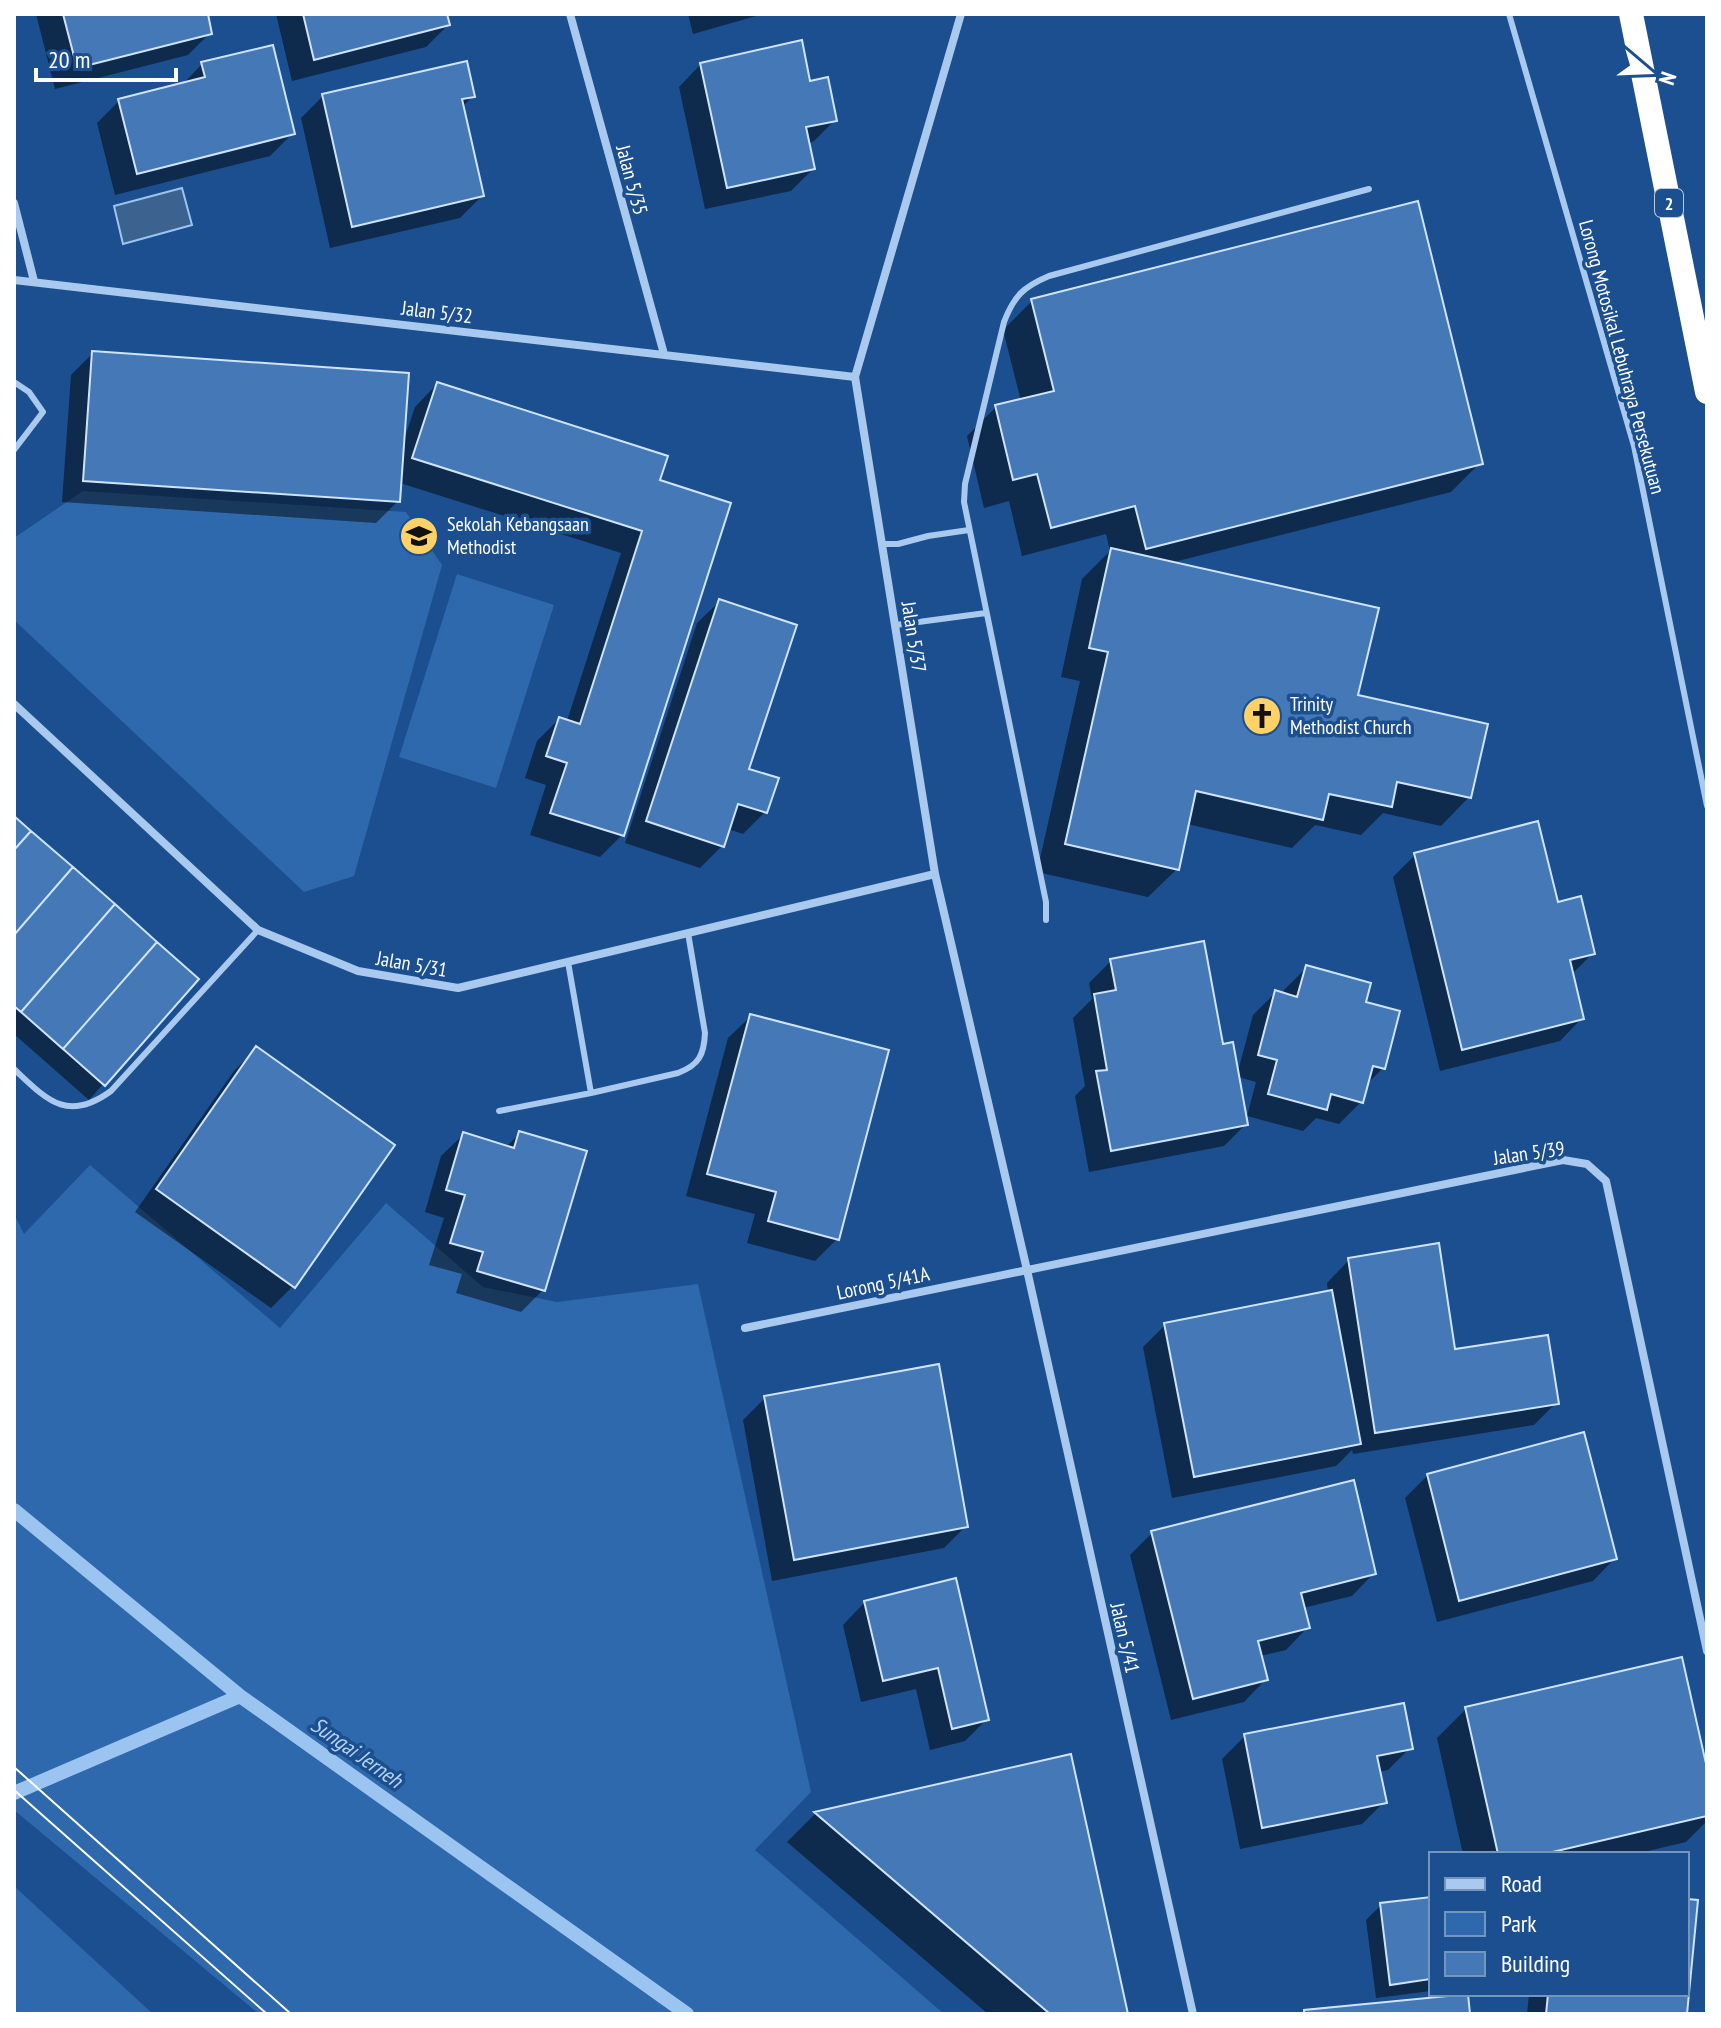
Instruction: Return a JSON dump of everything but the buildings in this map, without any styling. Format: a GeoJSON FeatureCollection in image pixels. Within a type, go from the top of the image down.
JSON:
{"type":"FeatureCollection","features":[{"type":"Feature","properties":{"kind":"highway","name":"2"},"geometry":{"type":"LineString","coordinates":[[1631,14],[1707,392]]}},
{"type":"Feature","properties":{"kind":"street","name":"Jalan 5/35"},"geometry":{"type":"LineString","coordinates":[[570,14],[664,354]]}},
{"type":"Feature","properties":{"kind":"street","name":"Jalan 5/37"},"geometry":{"type":"LineString","coordinates":[[961,14],[855,377],[935,874],[1027,1270]]}},
{"type":"Feature","properties":{"kind":"street"},"geometry":{"type":"LineString","coordinates":[[14,203],[34,281]]}},
{"type":"Feature","properties":{"kind":"street","name":"Jalan 5/32"},"geometry":{"type":"LineString","coordinates":[[14,280],[855,377]]}},
{"type":"Feature","properties":{"kind":"street","name":"Jalan 5/31"},"geometry":{"type":"LineString","coordinates":[[14,704],[258,930],[358,971],[458,988],[935,874]]}},
{"type":"Feature","properties":{"kind":"street","name":"Jalan 5/39"},"geometry":{"type":"LineString","coordinates":[[1027,1270],[1563,1160],[1587,1164],[1606,1181],[1707,1651]]}},
{"type":"Feature","properties":{"kind":"street","name":"Lorong 5/41A"},"geometry":{"type":"LineString","coordinates":[[745,1328],[1027,1270]]}},
{"type":"Feature","properties":{"kind":"street","name":"Jalan 5/41"},"geometry":{"type":"LineString","coordinates":[[1027,1270],[1193,2014]]}},
{"type":"Feature","properties":{"kind":"lane","name":"Lorong Motosikal Lebuhraya Persekutuan"},"geometry":{"type":"LineString","coordinates":[[1509,14],[1634,446],[1707,806]]}},
{"type":"Feature","properties":{"kind":"lane"},"geometry":{"type":"LineString","coordinates":[[1046,920],[1046,902],[964,502],[965,484],[1010,306],[1032,283],[1049,276],[1369,189]]}},
{"type":"Feature","properties":{"kind":"lane"},"geometry":{"type":"LineString","coordinates":[[14,382],[29,392],[43,412],[14,450]]}},
{"type":"Feature","properties":{"kind":"lane"},"geometry":{"type":"LineString","coordinates":[[882,544],[898,544],[969,530]]}},
{"type":"Feature","properties":{"kind":"lane"},"geometry":{"type":"LineString","coordinates":[[896,625],[986,613]]}},
{"type":"Feature","properties":{"kind":"lane"},"geometry":{"type":"LineString","coordinates":[[14,1069],[41,1094],[58,1104],[77,1107],[96,1102],[111,1091],[258,930]]}},
{"type":"Feature","properties":{"kind":"lane"},"geometry":{"type":"LineString","coordinates":[[499,1111],[691,1069],[705,1047],[705,1033],[688,933]]}},
{"type":"Feature","properties":{"kind":"lane"},"geometry":{"type":"LineString","coordinates":[[568,962],[591,1093]]}},
{"type":"Feature","properties":{"kind":"green space"},"geometry":{"type":"Polygon","coordinates":[[[83,491],[406,512],[442,565],[354,876],[304,892],[14,620],[14,538],[83,491]]]}},
{"type":"Feature","properties":{"kind":"green space"},"geometry":{"type":"Polygon","coordinates":[[[457,574],[554,605],[496,788],[399,757],[457,574]]]}},
{"type":"Feature","properties":{"kind":"green space"},"geometry":{"type":"Polygon","coordinates":[[[90,1165],[280,1328],[386,1203],[483,1287],[557,1302],[698,1284],[811,1792],[755,1850],[944,2014],[259,2014],[14,1810],[14,1214],[24,1234],[90,1165]]]}},
{"type":"Feature","properties":{"kind":"green space"},"geometry":{"type":"Polygon","coordinates":[[[14,1886],[153,2014],[14,2014],[14,1886]]]}},
{"type":"Feature","properties":{"kind":"shaded area"},"geometry":{"type":"Polygon","coordinates":[[[182,188],[192,225],[123,244],[114,206],[182,188]]]}},
{"type":"Feature","properties":{"kind":"waterway","name":"Sungai Jerneh"},"geometry":{"type":"LineString","coordinates":[[14,1510],[240,1696],[687,2014]]}},
{"type":"Feature","properties":{"kind":"waterway"},"geometry":{"type":"LineString","coordinates":[[14,1793],[240,1696]]}},
{"type":"Feature","properties":{"kind":"tram line"},"geometry":{"type":"LineString","coordinates":[[14,1767],[291,2014]]}},
{"type":"Feature","properties":{"kind":"tram line"},"geometry":{"type":"LineString","coordinates":[[14,1790],[267,2014]]}},
{"type":"Feature","properties":{"kind":"place","name":"Sekolah Kebangsaan Methodist"},"geometry":{"type":"Point","coordinates":[419,536]}},
{"type":"Feature","properties":{"kind":"place","name":"Trinity Methodist Church"},"geometry":{"type":"Point","coordinates":[1262,716]}}]}
